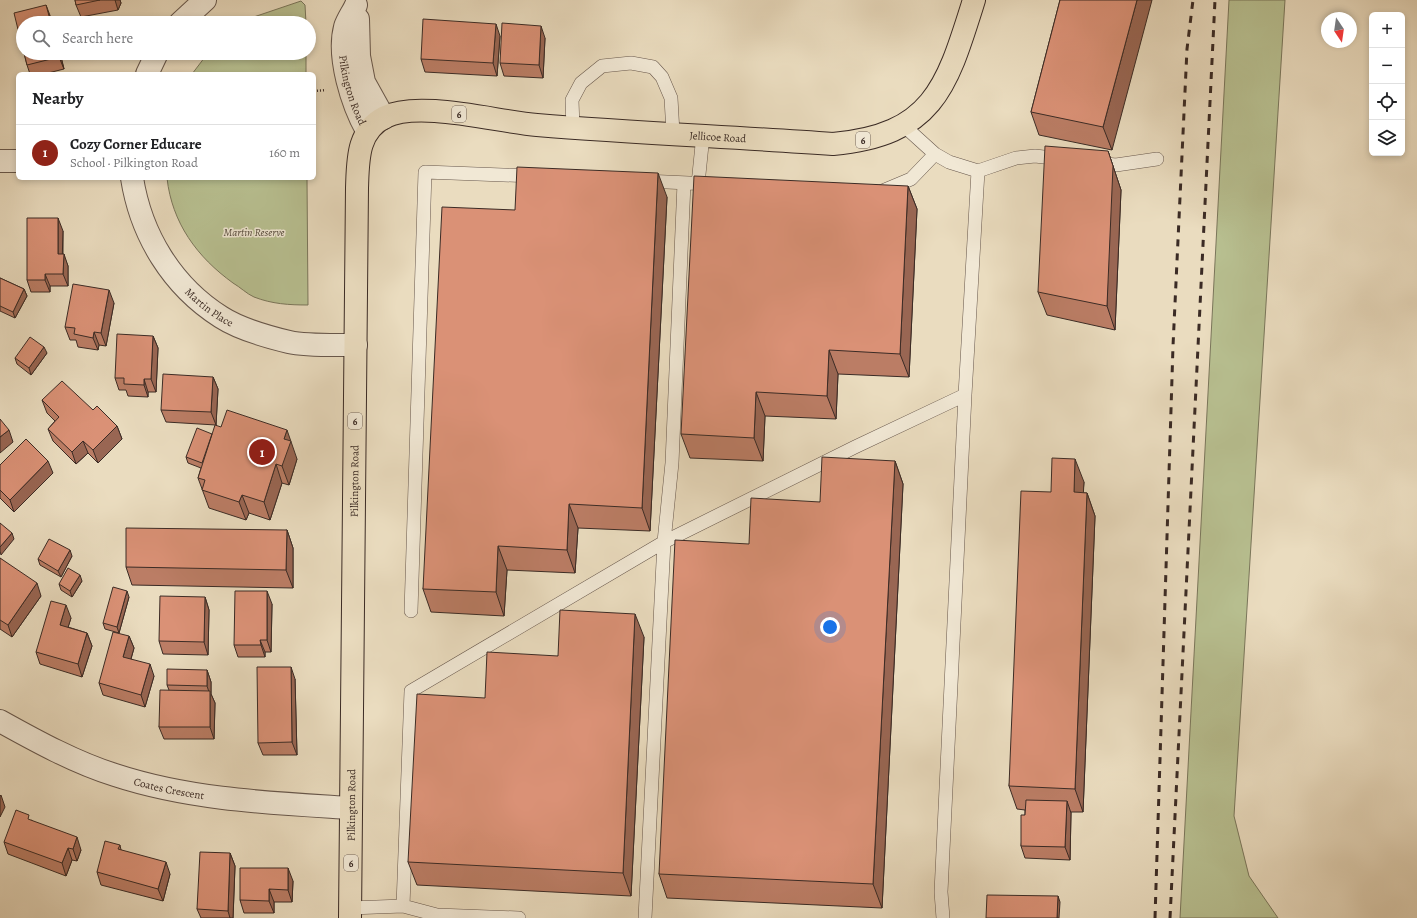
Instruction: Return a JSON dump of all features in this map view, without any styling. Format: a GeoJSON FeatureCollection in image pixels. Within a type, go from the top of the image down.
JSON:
{"type":"FeatureCollection","features":[{"type":"Feature","properties":{"kind":"main road","name":"Jellicoe Road"},"geometry":{"type":"LineString","coordinates":[[375,124],[406,110],[425,110],[536,125],[573,128],[833,144],[856,142],[872,138],[903,125],[917,117],[940,92],[959,48],[974,0]]}},
{"type":"Feature","properties":{"kind":"main road","name":"Pilkington Road"},"geometry":{"type":"LineString","coordinates":[[350,913],[358,160],[361,143],[375,124]]}},
{"type":"Feature","properties":{"kind":"street"},"geometry":{"type":"LineString","coordinates":[[188,16],[205,0]]}},
{"type":"Feature","properties":{"kind":"street","name":"Pilkington Road"},"geometry":{"type":"LineString","coordinates":[[356,3],[345,26],[343,55],[350,87],[361,121],[375,124]]}},
{"type":"Feature","properties":{"kind":"street"},"geometry":{"type":"LineString","coordinates":[[148,72],[154,60]]}},
{"type":"Feature","properties":{"kind":"street"},"geometry":{"type":"LineString","coordinates":[[0,161],[16,161]]}},
{"type":"Feature","properties":{"kind":"street","name":"Martin Place"},"geometry":{"type":"LineString","coordinates":[[132,180],[135,197],[144,224],[162,260],[188,291],[221,317],[255,332],[290,343],[356,345]]}},
{"type":"Feature","properties":{"kind":"street","name":"Coates Crescent"},"geometry":{"type":"LineString","coordinates":[[0,721],[61,752],[114,775],[172,790],[248,802],[351,808]]}},
{"type":"Feature","properties":{"kind":"lane"},"geometry":{"type":"LineString","coordinates":[[573,128],[572,100],[581,83],[602,66],[631,63],[652,67],[662,77],[671,98],[673,133]]}},
{"type":"Feature","properties":{"kind":"lane"},"geometry":{"type":"LineString","coordinates":[[903,125],[935,154],[949,162],[978,171],[1016,158],[1035,156],[1078,162],[1116,165],[1157,159]]}},
{"type":"Feature","properties":{"kind":"lane"},"geometry":{"type":"LineString","coordinates":[[698,184],[703,135]]}},
{"type":"Feature","properties":{"kind":"lane"},"geometry":{"type":"LineString","coordinates":[[867,191],[882,192],[911,179],[935,154]]}},
{"type":"Feature","properties":{"kind":"lane"},"geometry":{"type":"LineString","coordinates":[[943,918],[941,892],[965,395],[978,171]]}},
{"type":"Feature","properties":{"kind":"lane"},"geometry":{"type":"LineString","coordinates":[[411,611],[425,172],[543,177]]}},
{"type":"Feature","properties":{"kind":"lane"},"geometry":{"type":"LineString","coordinates":[[629,181],[721,185]]}},
{"type":"Feature","properties":{"kind":"lane"},"geometry":{"type":"LineString","coordinates":[[645,918],[664,542],[672,463],[684,183]]}},
{"type":"Feature","properties":{"kind":"lane"},"geometry":{"type":"LineString","coordinates":[[409,911],[411,691],[664,542],[855,447],[965,395]]}},
{"type":"Feature","properties":{"kind":"lane"},"geometry":{"type":"LineString","coordinates":[[350,913],[409,911],[437,916],[520,918]]}},
{"type":"Feature","properties":{"kind":"green space"},"geometry":{"type":"Polygon","coordinates":[[[1229,0],[1285,0],[1234,816],[1249,876],[1278,918],[1180,918],[1229,0]]]}},
{"type":"Feature","properties":{"kind":"green space"},"geometry":{"type":"Polygon","coordinates":[[[301,1],[305,5],[306,16],[257,16],[301,1]]]}},
{"type":"Feature","properties":{"kind":"green space"},"geometry":{"type":"Polygon","coordinates":[[[203,60],[306,60],[306,72],[194,72],[203,60]]]}},
{"type":"Feature","properties":{"kind":"green space","name":"Martin Reserve"},"geometry":{"type":"Polygon","coordinates":[[[167,180],[307,180],[308,305],[281,304],[254,297],[220,273],[208,262],[188,238],[174,210],[167,180]]]}},
{"type":"Feature","properties":{"kind":"building"},"geometry":{"type":"Polygon","coordinates":[[[75,0],[100,0],[76,5],[75,0]]]}},
{"type":"Feature","properties":{"kind":"building"},"geometry":{"type":"Polygon","coordinates":[[[1060,0],[1137,0],[1103,127],[1031,112],[1060,0]]]}},
{"type":"Feature","properties":{"kind":"building"},"geometry":{"type":"Polygon","coordinates":[[[46,5],[49,16],[16,16],[16,21],[14,13],[46,5]]]}},
{"type":"Feature","properties":{"kind":"building"},"geometry":{"type":"Polygon","coordinates":[[[423,19],[496,24],[493,63],[421,59],[423,19]]]}},
{"type":"Feature","properties":{"kind":"building"},"geometry":{"type":"Polygon","coordinates":[[[502,23],[541,26],[539,65],[500,63],[502,23]]]}},
{"type":"Feature","properties":{"kind":"building"},"geometry":{"type":"Polygon","coordinates":[[[26,60],[47,60],[27,65],[26,60]]]}},
{"type":"Feature","properties":{"kind":"building"},"geometry":{"type":"Polygon","coordinates":[[[1045,146],[1108,151],[1113,166],[1107,306],[1038,292],[1045,146]]]}},
{"type":"Feature","properties":{"kind":"building"},"geometry":{"type":"Polygon","coordinates":[[[517,167],[658,173],[642,508],[569,504],[567,550],[498,546],[496,592],[423,589],[442,207],[515,210],[517,167]]]}},
{"type":"Feature","properties":{"kind":"building"},"geometry":{"type":"Polygon","coordinates":[[[694,176],[908,186],[900,354],[829,350],[827,396],[756,392],[754,438],[681,434],[694,176]]]}},
{"type":"Feature","properties":{"kind":"building"},"geometry":{"type":"Polygon","coordinates":[[[27,218],[58,218],[58,254],[64,254],[63,274],[45,274],[45,280],[27,280],[27,218]]]}},
{"type":"Feature","properties":{"kind":"building"},"geometry":{"type":"Polygon","coordinates":[[[0,278],[24,289],[13,312],[0,306],[0,278]]]}},
{"type":"Feature","properties":{"kind":"building"},"geometry":{"type":"Polygon","coordinates":[[[73,284],[109,290],[101,333],[94,332],[93,338],[74,334],[75,328],[65,327],[73,284]]]}},
{"type":"Feature","properties":{"kind":"building"},"geometry":{"type":"Polygon","coordinates":[[[117,334],[153,336],[151,379],[144,379],[144,385],[124,384],[124,378],[115,378],[117,334]]]}},
{"type":"Feature","properties":{"kind":"building"},"geometry":{"type":"Polygon","coordinates":[[[30,337],[44,347],[29,368],[15,358],[30,337]]]}},
{"type":"Feature","properties":{"kind":"building"},"geometry":{"type":"Polygon","coordinates":[[[163,374],[213,377],[211,412],[161,410],[163,374]]]}},
{"type":"Feature","properties":{"kind":"building"},"geometry":{"type":"Polygon","coordinates":[[[62,381],[93,410],[97,406],[117,426],[93,450],[83,441],[72,452],[48,429],[59,417],[42,400],[62,381]]]}},
{"type":"Feature","properties":{"kind":"building"},"geometry":{"type":"Polygon","coordinates":[[[227,410],[287,430],[284,439],[291,441],[282,466],[276,464],[264,502],[242,495],[239,502],[202,490],[205,480],[198,478],[215,425],[221,427],[227,410]]]}},
{"type":"Feature","properties":{"kind":"building"},"geometry":{"type":"Polygon","coordinates":[[[0,419],[9,430],[0,437],[0,419]]]}},
{"type":"Feature","properties":{"kind":"building"},"geometry":{"type":"Polygon","coordinates":[[[197,428],[212,434],[202,463],[186,457],[197,428]]]}},
{"type":"Feature","properties":{"kind":"building"},"geometry":{"type":"Polygon","coordinates":[[[26,439],[48,461],[10,500],[0,490],[0,465],[26,439]]]}},
{"type":"Feature","properties":{"kind":"building"},"geometry":{"type":"Polygon","coordinates":[[[822,457],[895,461],[873,884],[659,874],[675,540],[749,544],[751,498],[820,502],[822,457]]]}},
{"type":"Feature","properties":{"kind":"building"},"geometry":{"type":"Polygon","coordinates":[[[1052,458],[1075,459],[1074,492],[1087,493],[1075,789],[1009,786],[1021,491],[1051,492],[1052,458]]]}},
{"type":"Feature","properties":{"kind":"building"},"geometry":{"type":"Polygon","coordinates":[[[0,523],[12,533],[0,547],[0,523]]]}},
{"type":"Feature","properties":{"kind":"building"},"geometry":{"type":"Polygon","coordinates":[[[126,528],[287,530],[286,570],[126,567],[126,528]]]}},
{"type":"Feature","properties":{"kind":"building"},"geometry":{"type":"Polygon","coordinates":[[[49,539],[70,550],[58,571],[38,559],[49,539]]]}},
{"type":"Feature","properties":{"kind":"building"},"geometry":{"type":"Polygon","coordinates":[[[0,558],[37,583],[8,625],[0,620],[0,558]]]}},
{"type":"Feature","properties":{"kind":"building"},"geometry":{"type":"Polygon","coordinates":[[[68,568],[80,575],[70,591],[59,584],[68,568]]]}},
{"type":"Feature","properties":{"kind":"building"},"geometry":{"type":"Polygon","coordinates":[[[113,587],[127,591],[117,627],[103,623],[113,587]]]}},
{"type":"Feature","properties":{"kind":"building"},"geometry":{"type":"Polygon","coordinates":[[[235,591],[267,591],[267,640],[260,640],[261,645],[234,645],[235,591]]]}},
{"type":"Feature","properties":{"kind":"building"},"geometry":{"type":"Polygon","coordinates":[[[160,596],[205,597],[204,642],[159,641],[160,596]]]}},
{"type":"Feature","properties":{"kind":"building"},"geometry":{"type":"Polygon","coordinates":[[[51,601],[66,605],[60,625],[87,633],[78,664],[36,652],[51,601]]]}},
{"type":"Feature","properties":{"kind":"building"},"geometry":{"type":"Polygon","coordinates":[[[560,610],[635,614],[623,873],[408,862],[417,694],[485,698],[487,652],[558,656],[560,610]]]}},
{"type":"Feature","properties":{"kind":"building"},"geometry":{"type":"Polygon","coordinates":[[[113,632],[129,636],[123,657],[150,664],[141,695],[99,683],[113,632]]]}},
{"type":"Feature","properties":{"kind":"building"},"geometry":{"type":"Polygon","coordinates":[[[257,667],[291,667],[292,742],[258,743],[257,667]]]}},
{"type":"Feature","properties":{"kind":"building"},"geometry":{"type":"Polygon","coordinates":[[[167,669],[207,670],[207,686],[167,685],[167,669]]]}},
{"type":"Feature","properties":{"kind":"building"},"geometry":{"type":"Polygon","coordinates":[[[160,690],[210,691],[210,727],[159,727],[160,690]]]}},
{"type":"Feature","properties":{"kind":"building"},"geometry":{"type":"Polygon","coordinates":[[[1026,800],[1067,801],[1065,847],[1021,846],[1021,815],[1025,815],[1026,800]]]}},
{"type":"Feature","properties":{"kind":"building"},"geometry":{"type":"Polygon","coordinates":[[[16,810],[29,815],[28,819],[77,837],[73,849],[68,848],[62,863],[4,842],[16,810]]]}},
{"type":"Feature","properties":{"kind":"building"},"geometry":{"type":"Polygon","coordinates":[[[105,841],[120,845],[118,849],[166,862],[158,889],[97,872],[105,841]]]}},
{"type":"Feature","properties":{"kind":"building"},"geometry":{"type":"Polygon","coordinates":[[[200,852],[230,853],[228,911],[197,909],[200,852]]]}},
{"type":"Feature","properties":{"kind":"building"},"geometry":{"type":"Polygon","coordinates":[[[240,868],[288,868],[288,890],[269,889],[269,901],[240,900],[240,868]]]}},
{"type":"Feature","properties":{"kind":"building"},"geometry":{"type":"Polygon","coordinates":[[[987,895],[1058,896],[1057,918],[986,918],[987,895]]]}},
{"type":"Feature","properties":{"kind":"railway"},"geometry":{"type":"LineString","coordinates":[[1155,918],[1173,346],[1187,49],[1193,0]]}},
{"type":"Feature","properties":{"kind":"railway"},"geometry":{"type":"LineString","coordinates":[[1170,918],[1215,0]]}},
{"type":"Feature","properties":{"kind":"place","name":"Cozy Corner Educare"},"geometry":{"type":"Point","coordinates":[262,452]}}]}
